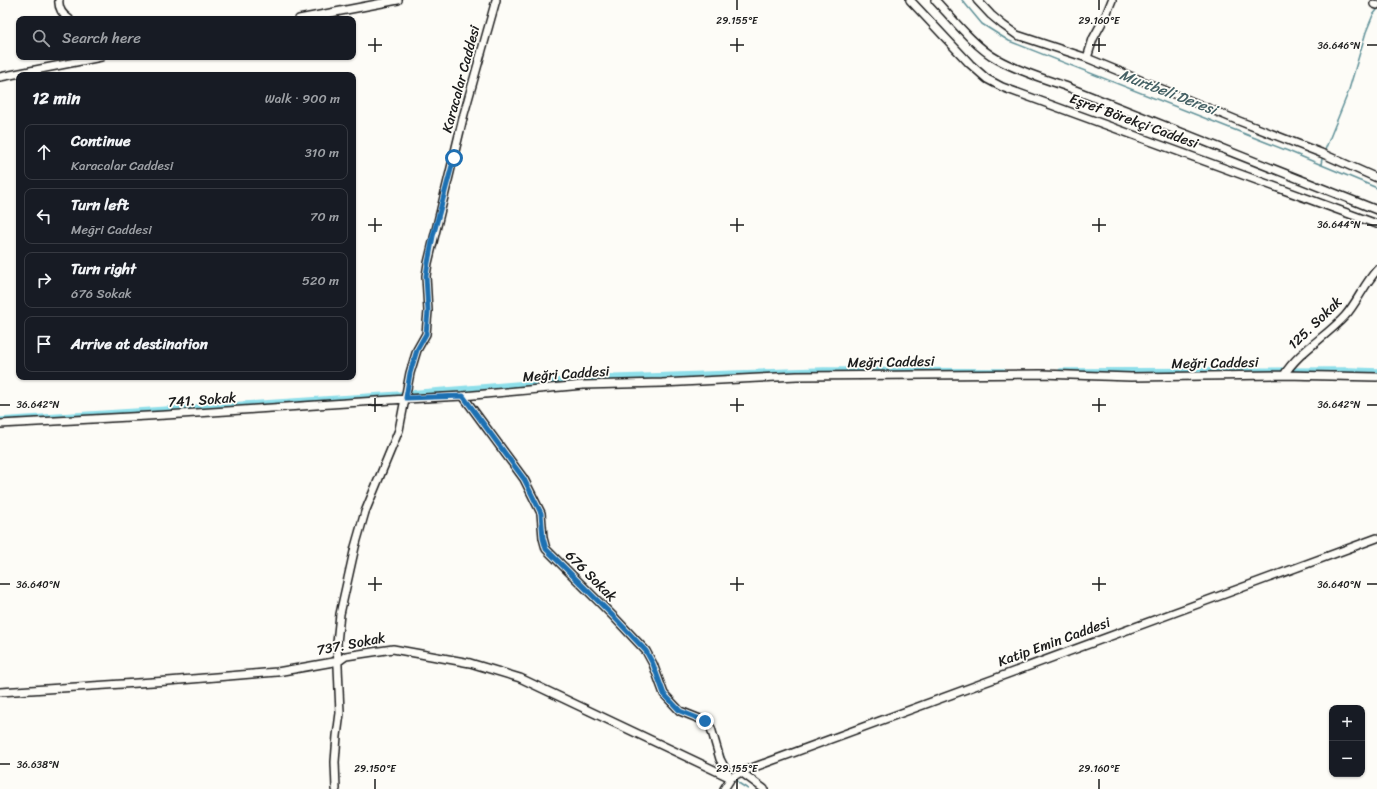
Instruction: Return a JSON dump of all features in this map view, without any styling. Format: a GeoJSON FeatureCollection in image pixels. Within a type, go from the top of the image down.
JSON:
{"type":"FeatureCollection","features":[{"type":"Feature","properties":{"kind":"street"},"geometry":{"type":"LineString","coordinates":[[59,0],[59,5],[64,16]]}},
{"type":"Feature","properties":{"kind":"street"},"geometry":{"type":"LineString","coordinates":[[315,16],[398,0]]}},
{"type":"Feature","properties":{"kind":"street","name":"Karacalar Caddesi"},"geometry":{"type":"LineString","coordinates":[[336,789],[335,762],[340,713],[337,643],[340,614],[355,547],[365,512],[399,430],[410,373],[417,350],[426,334],[428,311],[426,276],[433,236],[472,85],[496,0]]}},
{"type":"Feature","properties":{"kind":"street","name":"Eşref Börekçi Caddesi"},"geometry":{"type":"LineString","coordinates":[[910,0],[970,64],[987,79],[1002,87],[1377,224]]}},
{"type":"Feature","properties":{"kind":"street"},"geometry":{"type":"LineString","coordinates":[[935,0],[979,45],[996,59],[1027,73],[1065,86],[1377,210]]}},
{"type":"Feature","properties":{"kind":"street"},"geometry":{"type":"LineString","coordinates":[[977,0],[991,15],[1017,35],[1086,58],[1321,153],[1377,178]]}},
{"type":"Feature","properties":{"kind":"street"},"geometry":{"type":"LineString","coordinates":[[1086,58],[1093,39],[1112,0]]}},
{"type":"Feature","properties":{"kind":"street"},"geometry":{"type":"LineString","coordinates":[[24,72],[82,60]]}},
{"type":"Feature","properties":{"kind":"street"},"geometry":{"type":"LineString","coordinates":[[0,77],[16,74]]}},
{"type":"Feature","properties":{"kind":"street","name":"125. Sokak"},"geometry":{"type":"LineString","coordinates":[[1284,375],[1291,363],[1346,315],[1370,278],[1377,270]]}},
{"type":"Feature","properties":{"kind":"street","name":"Meğri Caddesi"},"geometry":{"type":"LineString","coordinates":[[406,398],[463,396],[583,385],[797,376],[1041,374],[1138,377],[1284,375],[1377,377]]}},
{"type":"Feature","properties":{"kind":"street","name":"676 Sokak"},"geometry":{"type":"LineString","coordinates":[[463,396],[524,479],[541,513],[543,538],[546,549],[646,651],[653,664],[664,694],[680,711],[705,721],[711,728],[720,759],[735,776]]}},
{"type":"Feature","properties":{"kind":"street","name":"741. Sokak"},"geometry":{"type":"LineString","coordinates":[[0,424],[166,415],[406,398]]}},
{"type":"Feature","properties":{"kind":"street","name":"Katip Emin Caddesi"},"geometry":{"type":"LineString","coordinates":[[735,776],[1377,538]]}},
{"type":"Feature","properties":{"kind":"street","name":"737. Sokak"},"geometry":{"type":"LineString","coordinates":[[0,692],[278,672],[338,660],[346,656],[393,649],[477,665],[520,678],[735,776]]}},
{"type":"Feature","properties":{"kind":"street"},"geometry":{"type":"LineString","coordinates":[[724,789],[735,776],[764,789]]}},
{"type":"Feature","properties":{"kind":"waterway"},"geometry":{"type":"LineString","coordinates":[[915,0],[948,35]]}},
{"type":"Feature","properties":{"kind":"waterway","name":"Murtbeli Deresi"},"geometry":{"type":"LineString","coordinates":[[962,0],[982,24],[1009,41],[1288,151],[1377,188]]}},
{"type":"Feature","properties":{"kind":"waterway"},"geometry":{"type":"LineString","coordinates":[[1325,150],[1348,93],[1366,32],[1373,15],[1377,10]]}},
{"type":"Feature","properties":{"kind":"waterway"},"geometry":{"type":"LineString","coordinates":[[1093,117],[1244,172]]}},
{"type":"Feature","properties":{"kind":"waterway","name":"Murtbeli Deresi"},"geometry":{"type":"LineString","coordinates":[[1321,164],[1322,159]]}},
{"type":"Feature","properties":{"kind":"waterway"},"geometry":{"type":"LineString","coordinates":[[1253,175],[1377,220]]}},
{"type":"Feature","properties":{"kind":"waterway"},"geometry":{"type":"LineString","coordinates":[[410,393],[592,378],[824,370],[1003,371]]}},
{"type":"Feature","properties":{"kind":"waterway"},"geometry":{"type":"LineString","coordinates":[[1061,371],[1377,371]]}},
{"type":"Feature","properties":{"kind":"waterway"},"geometry":{"type":"LineString","coordinates":[[0,420],[402,394]]}},
{"type":"Feature","properties":{"kind":"waterway"},"geometry":{"type":"LineString","coordinates":[[720,747],[733,774]]}},
{"type":"Feature","properties":{"kind":"waterway"},"geometry":{"type":"LineString","coordinates":[[736,779],[740,784],[748,789]]}},
{"type":"Feature","properties":{"kind":"route"},"geometry":{"type":"LineString","coordinates":[[454,158],[433,236],[428,263],[426,276],[428,311],[426,334],[417,350],[410,373],[406,398],[463,396],[524,479],[541,513],[543,538],[546,549],[646,651],[653,664],[664,694],[680,711],[705,721]]}}]}
